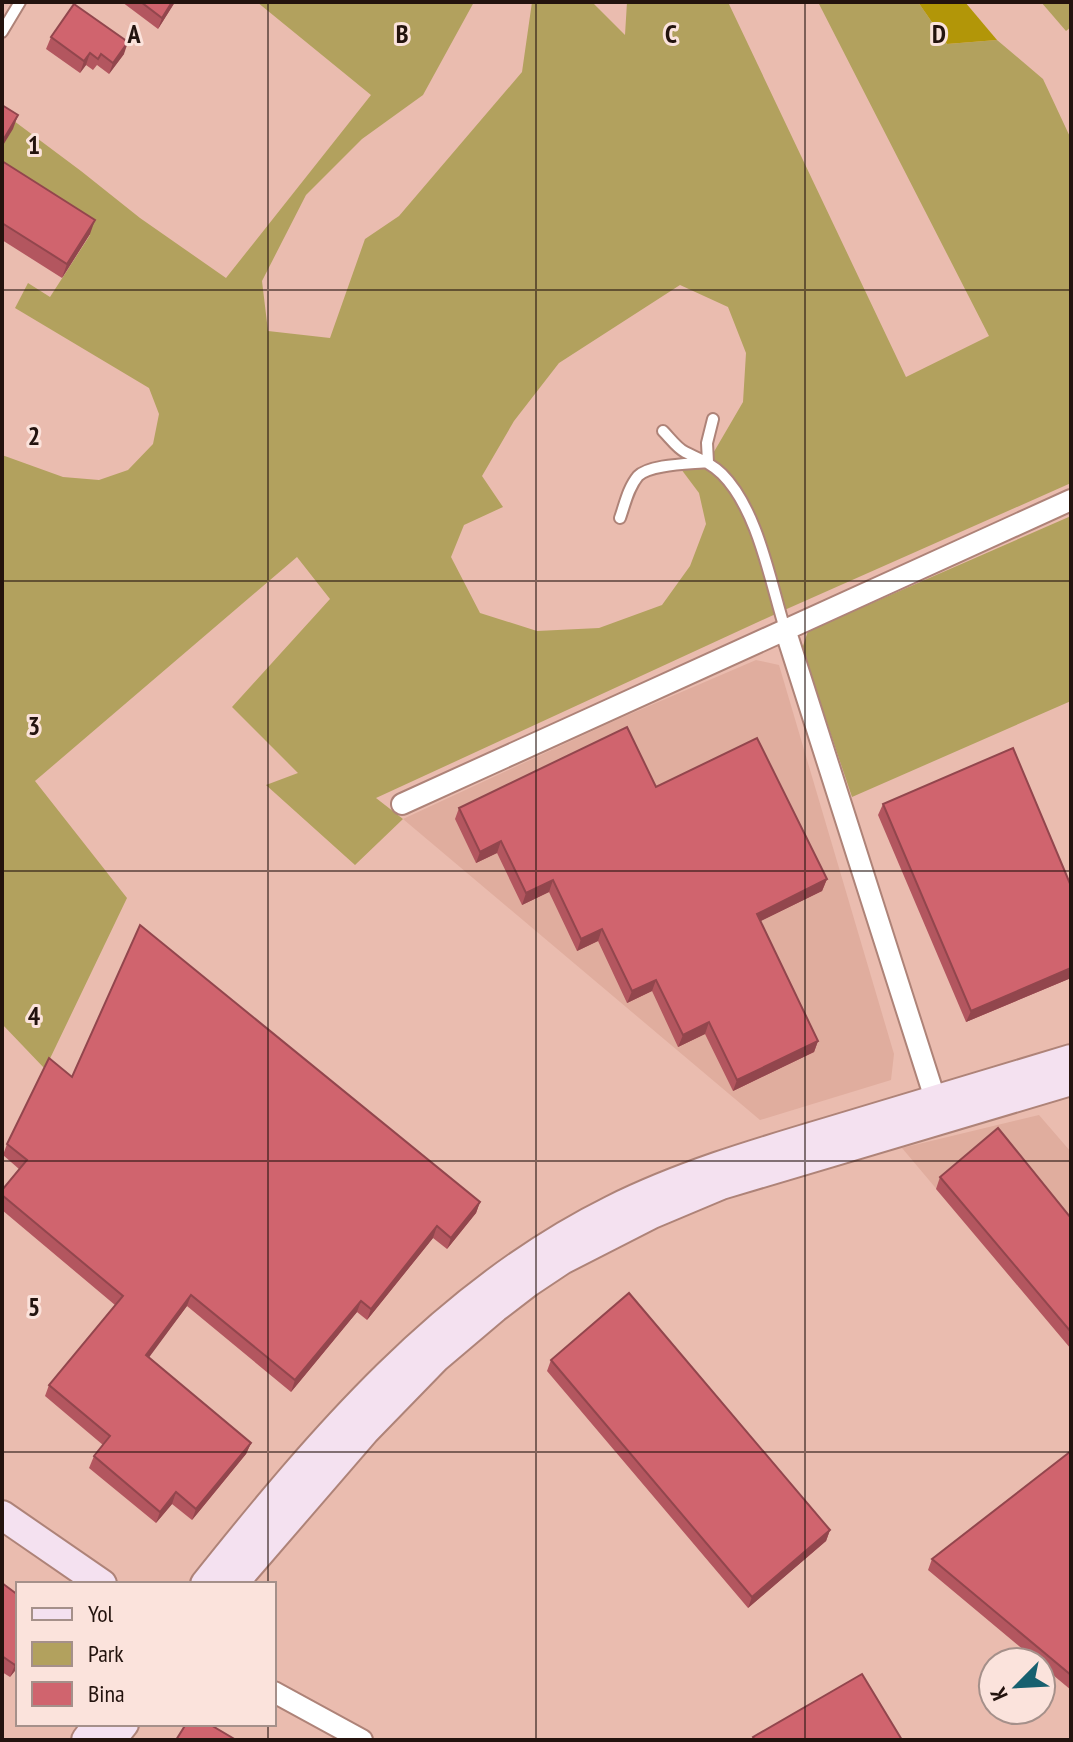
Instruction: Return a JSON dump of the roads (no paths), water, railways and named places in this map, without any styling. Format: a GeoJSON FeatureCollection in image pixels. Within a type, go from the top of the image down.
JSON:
{"type":"FeatureCollection","features":[{"type":"Feature","properties":{"kind":"main road"},"geometry":{"type":"LineString","coordinates":[[199,1582],[219,1579],[436,1358],[506,1300],[562,1260],[605,1236],[721,1185],[939,1110],[1071,1059]]}},
{"type":"Feature","properties":{"kind":"main road"},"geometry":{"type":"LineString","coordinates":[[939,1110],[1071,1081]]}},
{"type":"Feature","properties":{"kind":"main road"},"geometry":{"type":"LineString","coordinates":[[2,1515],[96,1581]]}},
{"type":"Feature","properties":{"kind":"street"},"geometry":{"type":"LineString","coordinates":[[402,804],[1071,500]]}},
{"type":"Feature","properties":{"kind":"street"},"geometry":{"type":"LineString","coordinates":[[785,629],[939,1110]]}},
{"type":"Feature","properties":{"kind":"street"},"geometry":{"type":"LineString","coordinates":[[276,1693],[362,1740]]}},
{"type":"Feature","properties":{"kind":"lane"},"geometry":{"type":"LineString","coordinates":[[2,32],[20,2]]}},
{"type":"Feature","properties":{"kind":"lane"},"geometry":{"type":"LineString","coordinates":[[708,462],[707,443],[713,419]]}},
{"type":"Feature","properties":{"kind":"lane"},"geometry":{"type":"LineString","coordinates":[[663,431],[682,451],[708,462],[736,490],[749,513],[785,629]]}},
{"type":"Feature","properties":{"kind":"lane"},"geometry":{"type":"LineString","coordinates":[[620,518],[631,487],[641,473],[708,462]]}}]}
